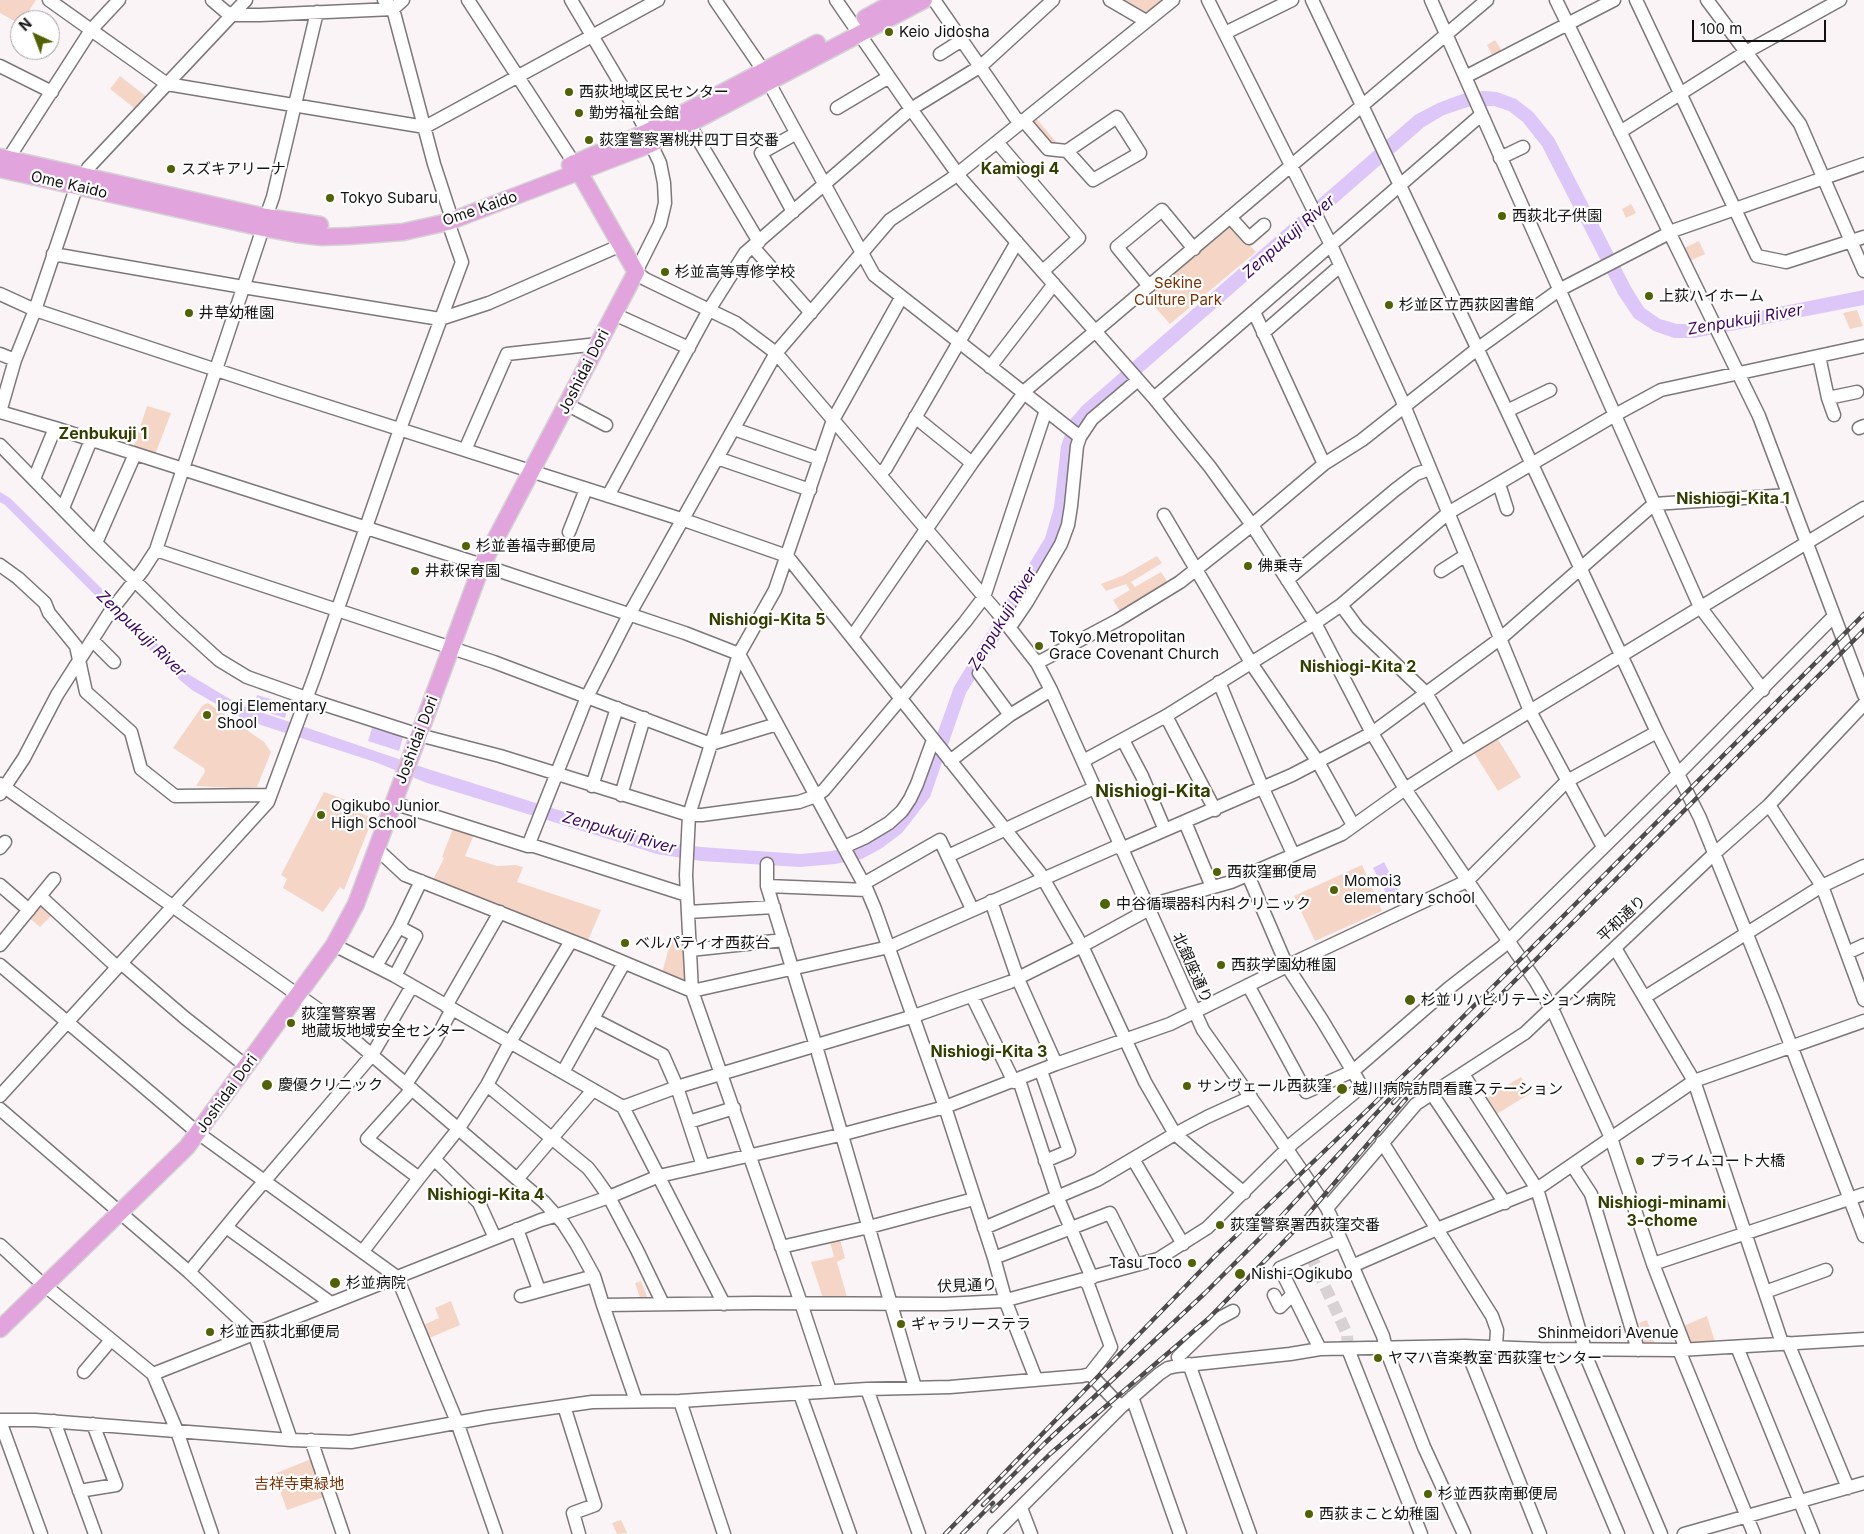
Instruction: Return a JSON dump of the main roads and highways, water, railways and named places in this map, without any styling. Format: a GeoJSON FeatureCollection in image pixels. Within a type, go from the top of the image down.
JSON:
{"type":"FeatureCollection","features":[{"type":"Feature","properties":{"kind":"main road","name":"Ome Kaido"},"geometry":{"type":"LineString","coordinates":[[856,29],[898,0]]}},
{"type":"Feature","properties":{"kind":"main road","name":"Ome Kaido"},"geometry":{"type":"LineString","coordinates":[[649,138],[856,29],[924,0]]}},
{"type":"Feature","properties":{"kind":"main road","name":"Ome Kaido"},"geometry":{"type":"LineString","coordinates":[[2,165],[265,222],[350,226],[449,216],[689,124],[766,76]]}},
{"type":"Feature","properties":{"kind":"main road","name":"Joshidai Dori"},"geometry":{"type":"LineString","coordinates":[[0,1329],[187,1147],[334,945],[356,904],[482,565],[568,405],[636,272],[619,246],[576,168]]}},
{"type":"Feature","properties":{"kind":"water","name":"Zenpukuji River"},"geometry":{"type":"Polygon","coordinates":[[[1497,92],[1516,99],[1533,112],[1554,138],[1631,287],[1644,308],[1660,319],[1677,324],[1693,324],[1864,290],[1864,305],[1694,338],[1674,338],[1654,331],[1634,318],[1618,294],[1542,146],[1523,122],[1509,111],[1494,106],[1468,107],[1444,115],[1424,127],[1092,416],[1083,427],[1067,510],[1056,543],[1038,577],[966,693],[930,797],[902,833],[882,848],[862,859],[835,864],[800,867],[701,861],[657,854],[427,783],[375,762],[235,715],[192,690],[181,681],[0,502],[0,492],[10,498],[188,674],[240,705],[431,770],[660,842],[800,854],[832,851],[856,845],[916,793],[954,687],[1045,538],[1054,507],[1061,446],[1070,420],[1082,406],[1415,115],[1438,103],[1465,93],[1497,92]]]}},
{"type":"Feature","properties":{"kind":"water"},"geometry":{"type":"Polygon","coordinates":[[[257,695],[289,705],[285,718],[253,708],[257,695]]]}},
{"type":"Feature","properties":{"kind":"water"},"geometry":{"type":"Polygon","coordinates":[[[372,728],[403,737],[399,751],[368,741],[372,728]]]}},
{"type":"Feature","properties":{"kind":"water"},"geometry":{"type":"Polygon","coordinates":[[[1384,862],[1399,891],[1388,897],[1373,868],[1384,862]]]}},
{"type":"Feature","properties":{"kind":"tunnel"},"geometry":{"type":"LineString","coordinates":[[1310,1254],[1347,1334],[1348,1349]]}},
{"type":"Feature","properties":{"kind":"railway"},"geometry":{"type":"LineString","coordinates":[[945,1534],[1216,1255],[1436,1044],[1864,614]]}},
{"type":"Feature","properties":{"kind":"railway"},"geometry":{"type":"LineString","coordinates":[[1393,1103],[1864,630]]}},
{"type":"Feature","properties":{"kind":"railway"},"geometry":{"type":"LineString","coordinates":[[983,1505],[1045,1443],[1205,1293],[1277,1221],[1395,1093]]}},
{"type":"Feature","properties":{"kind":"railway"},"geometry":{"type":"LineString","coordinates":[[992,1511],[1050,1454],[1209,1318],[1292,1233],[1406,1099]]}},
{"type":"Feature","properties":{"kind":"railway"},"geometry":{"type":"LineString","coordinates":[[962,1534],[993,1503]]}},
{"type":"Feature","properties":{"kind":"place","name":"Keio Jidosha"},"geometry":{"type":"Point","coordinates":[889,32]}},
{"type":"Feature","properties":{"kind":"place","name":"西荻地域区民センター"},"geometry":{"type":"Point","coordinates":[569,92]}},
{"type":"Feature","properties":{"kind":"place","name":"勤労福祉会館"},"geometry":{"type":"Point","coordinates":[579,113]}},
{"type":"Feature","properties":{"kind":"place","name":"荻窪警察署桃井四丁目交番"},"geometry":{"type":"Point","coordinates":[589,140]}},
{"type":"Feature","properties":{"kind":"place","name":"スズキアリーナ"},"geometry":{"type":"Point","coordinates":[171,169]}},
{"type":"Feature","properties":{"kind":"place","name":"Tokyo Subaru"},"geometry":{"type":"Point","coordinates":[330,198]}},
{"type":"Feature","properties":{"kind":"place","name":"西荻北子供園"},"geometry":{"type":"Point","coordinates":[1502,216]}},
{"type":"Feature","properties":{"kind":"place","name":"杉並高等専修学校"},"geometry":{"type":"Point","coordinates":[665,272]}},
{"type":"Feature","properties":{"kind":"place","name":"上荻ハイホーム"},"geometry":{"type":"Point","coordinates":[1649,296]}},
{"type":"Feature","properties":{"kind":"place","name":"杉並区立西荻図書館"},"geometry":{"type":"Point","coordinates":[1389,305]}},
{"type":"Feature","properties":{"kind":"place","name":"井草幼稚園"},"geometry":{"type":"Point","coordinates":[189,313]}},
{"type":"Feature","properties":{"kind":"place","name":"杉並善福寺郵便局"},"geometry":{"type":"Point","coordinates":[466,546]}},
{"type":"Feature","properties":{"kind":"place","name":"佛乗寺"},"geometry":{"type":"Point","coordinates":[1248,566]}},
{"type":"Feature","properties":{"kind":"place","name":"井萩保育園"},"geometry":{"type":"Point","coordinates":[415,571]}},
{"type":"Feature","properties":{"kind":"place","name":"Tokyo Metropolitan Grace Covenant Church"},"geometry":{"type":"Point","coordinates":[1039,646]}},
{"type":"Feature","properties":{"kind":"place","name":"Iogi Elementary Shool"},"geometry":{"type":"Point","coordinates":[207,715]}},
{"type":"Feature","properties":{"kind":"place","name":"Ogikubo Junior High School"},"geometry":{"type":"Point","coordinates":[321,815]}},
{"type":"Feature","properties":{"kind":"place","name":"西荻窪郵便局"},"geometry":{"type":"Point","coordinates":[1217,872]}},
{"type":"Feature","properties":{"kind":"place","name":"Momoi3 elementary school"},"geometry":{"type":"Point","coordinates":[1334,890]}},
{"type":"Feature","properties":{"kind":"place","name":"中谷循環器科内科クリニック"},"geometry":{"type":"Point","coordinates":[1105,904]}},
{"type":"Feature","properties":{"kind":"place","name":"ベルパティオ西荻台"},"geometry":{"type":"Point","coordinates":[625,943]}},
{"type":"Feature","properties":{"kind":"place","name":"西荻学園幼稚園"},"geometry":{"type":"Point","coordinates":[1221,965]}},
{"type":"Feature","properties":{"kind":"place","name":"杉並リハビリテーション病院"},"geometry":{"type":"Point","coordinates":[1410,1000]}},
{"type":"Feature","properties":{"kind":"place","name":"荻窪警察署 地蔵坂地域安全センター"},"geometry":{"type":"Point","coordinates":[291,1023]}},
{"type":"Feature","properties":{"kind":"place","name":"慶優クリニック"},"geometry":{"type":"Point","coordinates":[267,1085]}},
{"type":"Feature","properties":{"kind":"place","name":"サンヴェール西荻窪"},"geometry":{"type":"Point","coordinates":[1187,1086]}},
{"type":"Feature","properties":{"kind":"place","name":"越川病院訪問看護ステーション"},"geometry":{"type":"Point","coordinates":[1342,1089]}},
{"type":"Feature","properties":{"kind":"place","name":"プライムコート大橋"},"geometry":{"type":"Point","coordinates":[1640,1161]}},
{"type":"Feature","properties":{"kind":"place","name":"荻窪警察署西荻窪交番"},"geometry":{"type":"Point","coordinates":[1220,1225]}},
{"type":"Feature","properties":{"kind":"place","name":"Tasu Toco"},"geometry":{"type":"Point","coordinates":[1192,1263]}},
{"type":"Feature","properties":{"kind":"place","name":"Nishi-Ogikubo"},"geometry":{"type":"Point","coordinates":[1240,1274]}},
{"type":"Feature","properties":{"kind":"place","name":"杉並病院"},"geometry":{"type":"Point","coordinates":[335,1283]}},
{"type":"Feature","properties":{"kind":"place","name":"ギャラリーステラ"},"geometry":{"type":"Point","coordinates":[901,1324]}},
{"type":"Feature","properties":{"kind":"place","name":"杉並西荻北郵便局"},"geometry":{"type":"Point","coordinates":[210,1332]}},
{"type":"Feature","properties":{"kind":"place","name":"ヤマハ音楽教室 西荻窪センター"},"geometry":{"type":"Point","coordinates":[1378,1358]}},
{"type":"Feature","properties":{"kind":"place","name":"杉並西荻南郵便局"},"geometry":{"type":"Point","coordinates":[1428,1494]}},
{"type":"Feature","properties":{"kind":"place","name":"西荻まこと幼稚園"},"geometry":{"type":"Point","coordinates":[1309,1514]}},
{"type":"Feature","properties":{"kind":"district","name":"Kamiogi 4"},"geometry":{"type":"Point","coordinates":[1020,169]}},
{"type":"Feature","properties":{"kind":"district","name":"Zenbukuji 1"},"geometry":{"type":"Point","coordinates":[103,434]}},
{"type":"Feature","properties":{"kind":"district","name":"Nishiogi-Kita 1"},"geometry":{"type":"Point","coordinates":[1733,499]}},
{"type":"Feature","properties":{"kind":"district","name":"Nishiogi-Kita 5"},"geometry":{"type":"Point","coordinates":[767,620]}},
{"type":"Feature","properties":{"kind":"district","name":"Nishiogi-Kita 2"},"geometry":{"type":"Point","coordinates":[1358,667]}},
{"type":"Feature","properties":{"kind":"district","name":"Nishiogi-Kita"},"geometry":{"type":"Point","coordinates":[1153,792]}},
{"type":"Feature","properties":{"kind":"district","name":"Nishiogi-Kita 3"},"geometry":{"type":"Point","coordinates":[989,1052]}},
{"type":"Feature","properties":{"kind":"district","name":"Nishiogi-Kita 4"},"geometry":{"type":"Point","coordinates":[486,1195]}},
{"type":"Feature","properties":{"kind":"district","name":"Nishiogi-minami 3-chome"},"geometry":{"type":"Point","coordinates":[1662,1212]}},
{"type":"Feature","properties":{"kind":"park label","name":"Sekine Culture Park"},"geometry":{"type":"Point","coordinates":[1178,292]}},
{"type":"Feature","properties":{"kind":"park label","name":"吉祥寺東緑地"},"geometry":{"type":"Point","coordinates":[299,1484]}}]}
